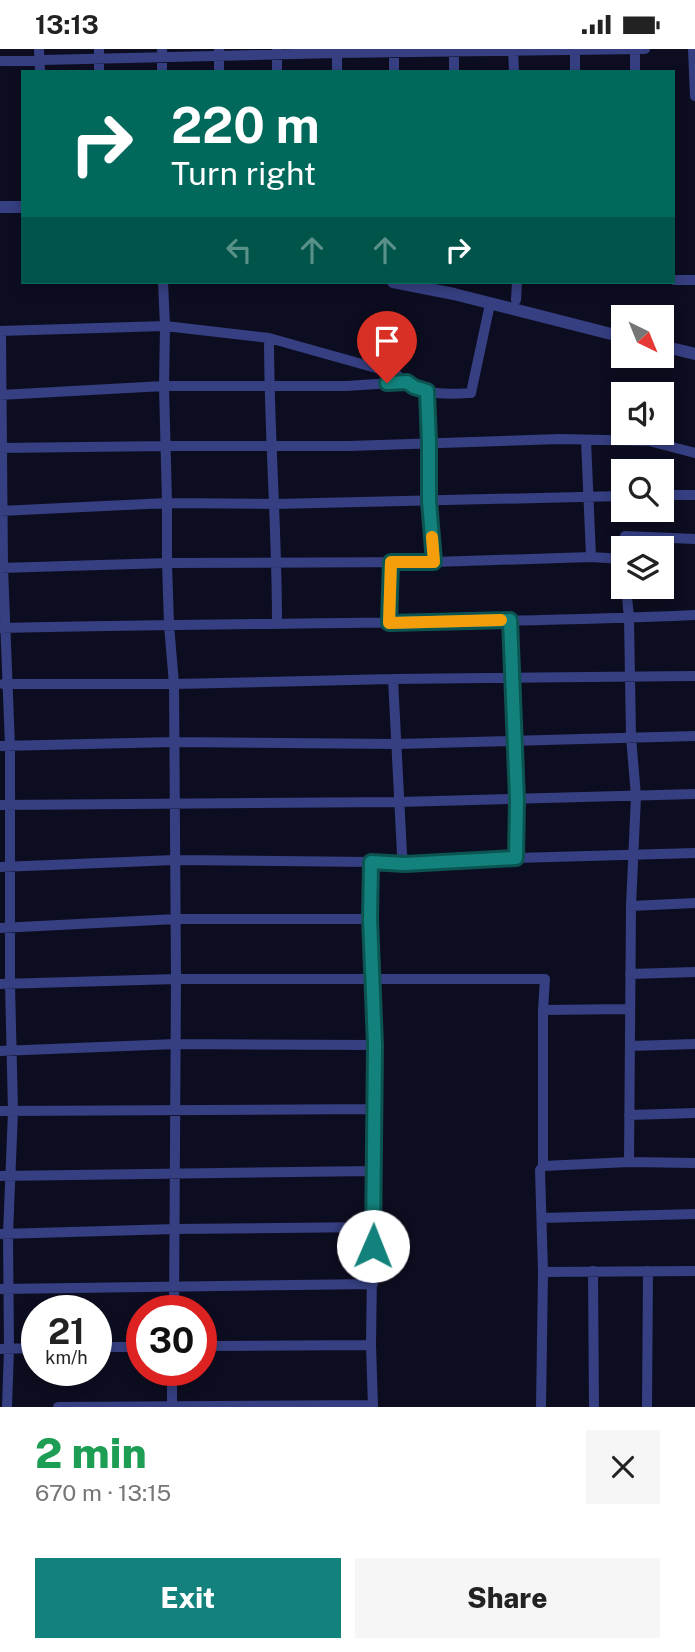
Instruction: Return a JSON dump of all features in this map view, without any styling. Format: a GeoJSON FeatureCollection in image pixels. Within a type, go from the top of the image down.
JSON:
{"type":"FeatureCollection","features":[{"type":"Feature","properties":{"kind":"street"},"geometry":{"type":"LineString","coordinates":[[39,49],[40,66]]}},
{"type":"Feature","properties":{"kind":"street"},"geometry":{"type":"LineString","coordinates":[[635,49],[635,70]]}},
{"type":"Feature","properties":{"kind":"street"},"geometry":{"type":"LineString","coordinates":[[0,61],[40,66],[99,54],[645,49]]}},
{"type":"Feature","properties":{"kind":"street"},"geometry":{"type":"LineString","coordinates":[[693,49],[695,96]]}},
{"type":"Feature","properties":{"kind":"street"},"geometry":{"type":"LineString","coordinates":[[454,50],[454,70]]}},
{"type":"Feature","properties":{"kind":"street"},"geometry":{"type":"LineString","coordinates":[[513,50],[514,70]]}},
{"type":"Feature","properties":{"kind":"street"},"geometry":{"type":"LineString","coordinates":[[575,50],[575,70]]}},
{"type":"Feature","properties":{"kind":"street"},"geometry":{"type":"LineString","coordinates":[[337,51],[337,70]]}},
{"type":"Feature","properties":{"kind":"street"},"geometry":{"type":"LineString","coordinates":[[394,51],[394,70]]}},
{"type":"Feature","properties":{"kind":"street"},"geometry":{"type":"LineString","coordinates":[[219,52],[219,70]]}},
{"type":"Feature","properties":{"kind":"street"},"geometry":{"type":"LineString","coordinates":[[277,52],[277,70]]}},
{"type":"Feature","properties":{"kind":"street"},"geometry":{"type":"LineString","coordinates":[[0,207],[21,207]]}},
{"type":"Feature","properties":{"kind":"street"},"geometry":{"type":"LineString","coordinates":[[675,280],[695,280]]}},
{"type":"Feature","properties":{"kind":"street"},"geometry":{"type":"LineString","coordinates":[[163,284],[167,563],[174,684],[175,1295]]}},
{"type":"Feature","properties":{"kind":"street"},"geometry":{"type":"LineString","coordinates":[[414,284],[454,288],[490,304],[611,334]]}},
{"type":"Feature","properties":{"kind":"street"},"geometry":{"type":"LineString","coordinates":[[516,300],[517,284]]}},
{"type":"Feature","properties":{"kind":"street"},"geometry":{"type":"LineString","coordinates":[[7,1407],[4,1349],[5,1176],[13,1111],[12,1051],[5,984],[0,331],[165,326],[269,338],[394,373],[414,387],[427,391],[453,394],[471,393],[490,304]]}},
{"type":"Feature","properties":{"kind":"street"},"geometry":{"type":"LineString","coordinates":[[269,338],[277,622]]}},
{"type":"Feature","properties":{"kind":"street"},"geometry":{"type":"LineString","coordinates":[[674,349],[695,354]]}},
{"type":"Feature","properties":{"kind":"street"},"geometry":{"type":"LineString","coordinates":[[1,395],[164,386],[346,386],[407,382]]}},
{"type":"Feature","properties":{"kind":"street"},"geometry":{"type":"LineString","coordinates":[[427,391],[429,501],[434,562]]}},
{"type":"Feature","properties":{"kind":"street"},"geometry":{"type":"LineString","coordinates":[[1,448],[349,446],[586,440],[649,441],[695,453]]}},
{"type":"Feature","properties":{"kind":"street"},"geometry":{"type":"LineString","coordinates":[[586,440],[591,557]]}},
{"type":"Feature","properties":{"kind":"street"},"geometry":{"type":"LineString","coordinates":[[674,495],[695,495]]}},
{"type":"Feature","properties":{"kind":"street"},"geometry":{"type":"LineString","coordinates":[[1,510],[167,503],[274,504],[611,496]]}},
{"type":"Feature","properties":{"kind":"street"},"geometry":{"type":"LineString","coordinates":[[674,538],[695,539]]}},
{"type":"Feature","properties":{"kind":"street"},"geometry":{"type":"LineString","coordinates":[[2,568],[167,563],[611,558]]}},
{"type":"Feature","properties":{"kind":"street"},"geometry":{"type":"LineString","coordinates":[[389,623],[391,562]]}},
{"type":"Feature","properties":{"kind":"street"},"geometry":{"type":"LineString","coordinates":[[627,599],[631,737],[636,796],[629,1009],[629,1162]]}},
{"type":"Feature","properties":{"kind":"street"},"geometry":{"type":"LineString","coordinates":[[2,628],[277,622],[389,623],[695,615]]}},
{"type":"Feature","properties":{"kind":"street"},"geometry":{"type":"LineString","coordinates":[[510,620],[517,800],[516,858]]}},
{"type":"Feature","properties":{"kind":"street"},"geometry":{"type":"LineString","coordinates":[[3,684],[695,676]]}},
{"type":"Feature","properties":{"kind":"street"},"geometry":{"type":"LineString","coordinates":[[393,679],[402,854],[405,864]]}},
{"type":"Feature","properties":{"kind":"street"},"geometry":{"type":"LineString","coordinates":[[5,746],[174,742],[397,744],[695,736]]}},
{"type":"Feature","properties":{"kind":"street"},"geometry":{"type":"LineString","coordinates":[[5,805],[399,803],[695,794]]}},
{"type":"Feature","properties":{"kind":"street"},"geometry":{"type":"LineString","coordinates":[[5,867],[175,860],[405,864],[695,853]]}},
{"type":"Feature","properties":{"kind":"street"},"geometry":{"type":"LineString","coordinates":[[58,1407],[373,1406],[371,1345],[375,1045],[370,919],[371,862]]}},
{"type":"Feature","properties":{"kind":"street"},"geometry":{"type":"LineString","coordinates":[[631,906],[695,903]]}},
{"type":"Feature","properties":{"kind":"street"},"geometry":{"type":"LineString","coordinates":[[5,928],[176,919],[370,919]]}},
{"type":"Feature","properties":{"kind":"street"},"geometry":{"type":"LineString","coordinates":[[630,974],[695,972]]}},
{"type":"Feature","properties":{"kind":"street"},"geometry":{"type":"LineString","coordinates":[[5,984],[176,979],[545,979],[543,1166],[540,1170],[541,1407]]}},
{"type":"Feature","properties":{"kind":"street"},"geometry":{"type":"LineString","coordinates":[[544,1010],[629,1009]]}},
{"type":"Feature","properties":{"kind":"street"},"geometry":{"type":"LineString","coordinates":[[0,1051],[176,1044],[375,1045]]}},
{"type":"Feature","properties":{"kind":"street"},"geometry":{"type":"LineString","coordinates":[[630,1047],[695,1044]]}},
{"type":"Feature","properties":{"kind":"street"},"geometry":{"type":"LineString","coordinates":[[0,1111],[374,1109]]}},
{"type":"Feature","properties":{"kind":"street"},"geometry":{"type":"LineString","coordinates":[[629,1115],[695,1114]]}},
{"type":"Feature","properties":{"kind":"street"},"geometry":{"type":"LineString","coordinates":[[543,1166],[629,1162],[695,1163]]}},
{"type":"Feature","properties":{"kind":"street"},"geometry":{"type":"LineString","coordinates":[[5,1176],[374,1171]]}},
{"type":"Feature","properties":{"kind":"street"},"geometry":{"type":"LineString","coordinates":[[542,1218],[695,1214]]}},
{"type":"Feature","properties":{"kind":"street"},"geometry":{"type":"LineString","coordinates":[[4,1234],[373,1227]]}},
{"type":"Feature","properties":{"kind":"street"},"geometry":{"type":"LineString","coordinates":[[593,1271],[594,1407]]}},
{"type":"Feature","properties":{"kind":"street"},"geometry":{"type":"LineString","coordinates":[[648,1271],[648,1407]]}},
{"type":"Feature","properties":{"kind":"street"},"geometry":{"type":"LineString","coordinates":[[542,1272],[695,1271]]}},
{"type":"Feature","properties":{"kind":"street"},"geometry":{"type":"LineString","coordinates":[[4,1289],[373,1284]]}},
{"type":"Feature","properties":{"kind":"street"},"geometry":{"type":"LineString","coordinates":[[217,1346],[371,1345]]}},
{"type":"Feature","properties":{"kind":"street"},"geometry":{"type":"LineString","coordinates":[[172,1386],[172,1406]]}},
{"type":"Feature","properties":{"kind":"slow traffic"},"geometry":{"type":"LineString","coordinates":[[432,537],[434,562],[391,562],[389,623],[501,620]]}},
{"type":"Feature","properties":{"kind":"route"},"geometry":{"type":"LineString","coordinates":[[373,1246],[375,1045],[370,919],[371,862],[405,864],[516,858],[517,800],[510,620],[389,623],[391,562],[434,562],[429,501],[427,391],[407,382],[387,383]]}}]}
